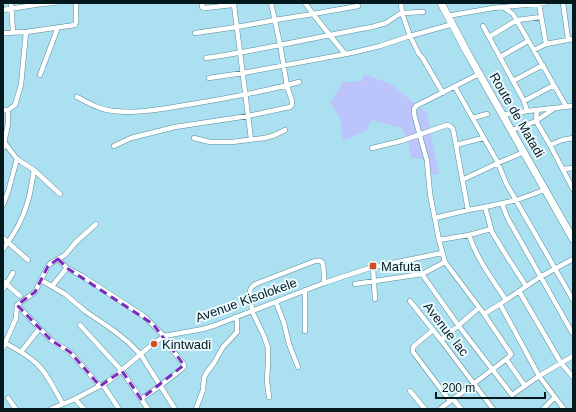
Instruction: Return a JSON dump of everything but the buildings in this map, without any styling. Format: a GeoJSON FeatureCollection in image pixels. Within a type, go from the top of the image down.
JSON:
{"type":"FeatureCollection","features":[{"type":"Feature","properties":{"kind":"main road","name":"Route de Matadi"},"geometry":{"type":"LineString","coordinates":[[441,3],[544,190],[570,228],[573,239]]}},
{"type":"Feature","properties":{"kind":"street"},"geometry":{"type":"LineString","coordinates":[[11,3],[13,32]]}},
{"type":"Feature","properties":{"kind":"street"},"geometry":{"type":"LineString","coordinates":[[3,10],[54,3]]}},
{"type":"Feature","properties":{"kind":"street"},"geometry":{"type":"LineString","coordinates":[[3,33],[26,32],[74,26],[76,24],[76,3]]}},
{"type":"Feature","properties":{"kind":"street"},"geometry":{"type":"LineString","coordinates":[[202,3],[202,7],[205,8],[234,5],[251,139]]}},
{"type":"Feature","properties":{"kind":"street"},"geometry":{"type":"LineString","coordinates":[[114,146],[131,138],[175,127],[248,116],[290,107],[292,105],[292,101],[287,86],[271,3]]}},
{"type":"Feature","properties":{"kind":"street"},"geometry":{"type":"LineString","coordinates":[[305,3],[345,54]]}},
{"type":"Feature","properties":{"kind":"street"},"geometry":{"type":"LineString","coordinates":[[401,3],[402,14],[410,36],[419,54],[443,92]]}},
{"type":"Feature","properties":{"kind":"street"},"geometry":{"type":"LineString","coordinates":[[447,16],[493,8],[546,3]]}},
{"type":"Feature","properties":{"kind":"street"},"geometry":{"type":"LineString","coordinates":[[534,50],[546,44],[570,39],[563,3]]}},
{"type":"Feature","properties":{"kind":"street"},"geometry":{"type":"LineString","coordinates":[[539,4],[546,44]]}},
{"type":"Feature","properties":{"kind":"street"},"geometry":{"type":"LineString","coordinates":[[195,33],[358,6]]}},
{"type":"Feature","properties":{"kind":"street"},"geometry":{"type":"LineString","coordinates":[[503,7],[513,14],[566,106]]}},
{"type":"Feature","properties":{"kind":"street"},"geometry":{"type":"LineString","coordinates":[[206,58],[240,53],[280,44],[379,26],[398,15],[423,12]]}},
{"type":"Feature","properties":{"kind":"street"},"geometry":{"type":"LineString","coordinates":[[489,37],[516,20],[541,17]]}},
{"type":"Feature","properties":{"kind":"street"},"geometry":{"type":"LineString","coordinates":[[209,78],[345,54],[380,46],[452,24]]}},
{"type":"Feature","properties":{"kind":"street"},"geometry":{"type":"LineString","coordinates":[[483,26],[524,101],[527,111]]}},
{"type":"Feature","properties":{"kind":"street"},"geometry":{"type":"LineString","coordinates":[[40,75],[58,27]]}},
{"type":"Feature","properties":{"kind":"street"},"geometry":{"type":"LineString","coordinates":[[3,148],[8,124],[5,110],[15,106],[21,86],[26,32]]}},
{"type":"Feature","properties":{"kind":"street"},"geometry":{"type":"LineString","coordinates":[[500,57],[528,41]]}},
{"type":"Feature","properties":{"kind":"street"},"geometry":{"type":"LineString","coordinates":[[513,81],[543,65]]}},
{"type":"Feature","properties":{"kind":"street"},"geometry":{"type":"LineString","coordinates":[[440,409],[506,359],[511,353],[445,262],[430,194],[427,161],[414,114],[414,109],[416,106],[479,74]]}},
{"type":"Feature","properties":{"kind":"street"},"geometry":{"type":"LineString","coordinates":[[77,97],[101,109],[123,112],[145,111],[245,94],[287,86],[299,82]]}},
{"type":"Feature","properties":{"kind":"street"},"geometry":{"type":"LineString","coordinates":[[524,101],[554,85]]}},
{"type":"Feature","properties":{"kind":"street"},"geometry":{"type":"LineString","coordinates":[[455,87],[498,163],[506,183],[573,300]]}},
{"type":"Feature","properties":{"kind":"street"},"geometry":{"type":"LineString","coordinates":[[503,115],[573,106]]}},
{"type":"Feature","properties":{"kind":"street"},"geometry":{"type":"LineString","coordinates":[[512,130],[536,121],[555,108]]}},
{"type":"Feature","properties":{"kind":"street"},"geometry":{"type":"LineString","coordinates":[[537,110],[536,121],[573,189]]}},
{"type":"Feature","properties":{"kind":"street"},"geometry":{"type":"LineString","coordinates":[[473,118],[486,114]]}},
{"type":"Feature","properties":{"kind":"street"},"geometry":{"type":"LineString","coordinates":[[372,148],[401,141],[448,125],[450,126],[453,129],[468,210]]}},
{"type":"Feature","properties":{"kind":"street"},"geometry":{"type":"LineString","coordinates":[[194,138],[217,142],[265,138],[285,130]]}},
{"type":"Feature","properties":{"kind":"street"},"geometry":{"type":"LineString","coordinates":[[456,145],[483,138]]}},
{"type":"Feature","properties":{"kind":"street"},"geometry":{"type":"LineString","coordinates":[[550,145],[562,140],[573,138]]}},
{"type":"Feature","properties":{"kind":"street"},"geometry":{"type":"LineString","coordinates":[[4,142],[17,159],[34,170],[60,194]]}},
{"type":"Feature","properties":{"kind":"street"},"geometry":{"type":"LineString","coordinates":[[462,180],[524,152]]}},
{"type":"Feature","properties":{"kind":"street"},"geometry":{"type":"LineString","coordinates":[[3,205],[17,159]]}},
{"type":"Feature","properties":{"kind":"street"},"geometry":{"type":"LineString","coordinates":[[563,169],[573,168]]}},
{"type":"Feature","properties":{"kind":"street"},"geometry":{"type":"LineString","coordinates":[[3,249],[17,227],[28,201],[34,170]]}},
{"type":"Feature","properties":{"kind":"street"},"geometry":{"type":"LineString","coordinates":[[435,218],[502,204],[544,190]]}},
{"type":"Feature","properties":{"kind":"street"},"geometry":{"type":"LineString","coordinates":[[502,204],[507,217],[573,334]]}},
{"type":"Feature","properties":{"kind":"street"},"geometry":{"type":"LineString","coordinates":[[485,207],[491,229],[526,286]]}},
{"type":"Feature","properties":{"kind":"street"},"geometry":{"type":"LineString","coordinates":[[3,348],[16,318],[17,305],[35,292],[48,266],[65,254],[96,224]]}},
{"type":"Feature","properties":{"kind":"street"},"geometry":{"type":"LineString","coordinates":[[439,240],[469,235],[491,229]]}},
{"type":"Feature","properties":{"kind":"street"},"geometry":{"type":"LineString","coordinates":[[469,235],[474,250],[506,300]]}},
{"type":"Feature","properties":{"kind":"street"},"geometry":{"type":"LineString","coordinates":[[3,238],[28,260]]}},
{"type":"Feature","properties":{"kind":"street","name":"Avenue Kisolokele"},"geometry":{"type":"LineString","coordinates":[[51,409],[109,382],[164,336],[203,329],[324,283],[373,267],[442,253]]}},
{"type":"Feature","properties":{"kind":"street"},"geometry":{"type":"LineString","coordinates":[[58,259],[67,268],[146,317],[164,336],[184,365],[141,400]]}},
{"type":"Feature","properties":{"kind":"street"},"geometry":{"type":"LineString","coordinates":[[484,314],[540,277],[573,259]]}},
{"type":"Feature","properties":{"kind":"street"},"geometry":{"type":"LineString","coordinates":[[269,398],[267,381],[268,348],[252,311],[250,290],[254,285],[315,261],[322,262],[324,283]]}},
{"type":"Feature","properties":{"kind":"street"},"geometry":{"type":"LineString","coordinates":[[355,284],[422,274],[445,262]]}},
{"type":"Feature","properties":{"kind":"street"},"geometry":{"type":"LineString","coordinates":[[373,267],[374,299]]}},
{"type":"Feature","properties":{"kind":"street"},"geometry":{"type":"LineString","coordinates":[[52,286],[67,268]]}},
{"type":"Feature","properties":{"kind":"street"},"geometry":{"type":"LineString","coordinates":[[3,290],[5,283],[13,272]]}},
{"type":"Feature","properties":{"kind":"street"},"geometry":{"type":"LineString","coordinates":[[422,274],[458,325],[512,395],[539,376],[573,356]]}},
{"type":"Feature","properties":{"kind":"street"},"geometry":{"type":"LineString","coordinates":[[42,280],[65,294],[85,311],[120,336],[141,355],[175,409]]}},
{"type":"Feature","properties":{"kind":"street"},"geometry":{"type":"LineString","coordinates":[[5,283],[20,296]]}},
{"type":"Feature","properties":{"kind":"street"},"geometry":{"type":"LineString","coordinates":[[304,331],[305,290]]}},
{"type":"Feature","properties":{"kind":"street"},"geometry":{"type":"LineString","coordinates":[[519,291],[561,363],[573,377]]}},
{"type":"Feature","properties":{"kind":"street"},"geometry":{"type":"LineString","coordinates":[[276,302],[298,367]]}},
{"type":"Feature","properties":{"kind":"street","name":"Avenue lac"},"geometry":{"type":"LineString","coordinates":[[410,302],[493,409]]}},
{"type":"Feature","properties":{"kind":"street"},"geometry":{"type":"LineString","coordinates":[[500,304],[539,376],[564,409]]}},
{"type":"Feature","properties":{"kind":"street"},"geometry":{"type":"LineString","coordinates":[[17,305],[52,341],[70,352],[102,386],[118,409]]}},
{"type":"Feature","properties":{"kind":"street"},"geometry":{"type":"LineString","coordinates":[[440,340],[479,308]]}},
{"type":"Feature","properties":{"kind":"street"},"geometry":{"type":"LineString","coordinates":[[196,409],[203,390],[204,378],[207,372],[223,347],[237,332],[238,321],[235,317]]}},
{"type":"Feature","properties":{"kind":"street"},"geometry":{"type":"LineString","coordinates":[[80,326],[122,371],[148,409]]}},
{"type":"Feature","properties":{"kind":"street"},"geometry":{"type":"LineString","coordinates":[[20,352],[39,329]]}},
{"type":"Feature","properties":{"kind":"street"},"geometry":{"type":"LineString","coordinates":[[433,330],[414,346],[412,350],[461,409]]}},
{"type":"Feature","properties":{"kind":"street"},"geometry":{"type":"LineString","coordinates":[[5,343],[34,361],[41,368],[51,382],[63,404]]}},
{"type":"Feature","properties":{"kind":"street"},"geometry":{"type":"LineString","coordinates":[[506,359],[525,386]]}},
{"type":"Feature","properties":{"kind":"street"},"geometry":{"type":"LineString","coordinates":[[410,391],[425,409]]}},
{"type":"Feature","properties":{"kind":"street"},"geometry":{"type":"LineString","coordinates":[[544,409],[555,397]]}},
{"type":"Feature","properties":{"kind":"street"},"geometry":{"type":"LineString","coordinates":[[8,398],[16,409]]}},
{"type":"Feature","properties":{"kind":"street"},"geometry":{"type":"LineString","coordinates":[[75,399],[84,409]]}},
{"type":"Feature","properties":{"kind":"highlighted area"},"geometry":{"type":"Polygon","coordinates":[[[58,259],[67,268],[153,324],[184,365],[141,399],[122,371],[100,386],[70,352],[52,341],[17,305],[35,292],[48,266],[58,259]]]}},
{"type":"Feature","properties":{"kind":"shaded area"},"geometry":{"type":"Polygon","coordinates":[[[364,74],[389,83],[427,113],[439,174],[429,175],[427,159],[411,158],[409,146],[402,128],[372,120],[366,131],[343,141],[340,118],[330,103],[343,82],[362,81],[364,74]]]}},
{"type":"Feature","properties":{"kind":"place","name":"Mafuta"},"geometry":{"type":"Point","coordinates":[373,266]}},
{"type":"Feature","properties":{"kind":"place","name":"Kintwadi"},"geometry":{"type":"Point","coordinates":[154,344]}}]}
